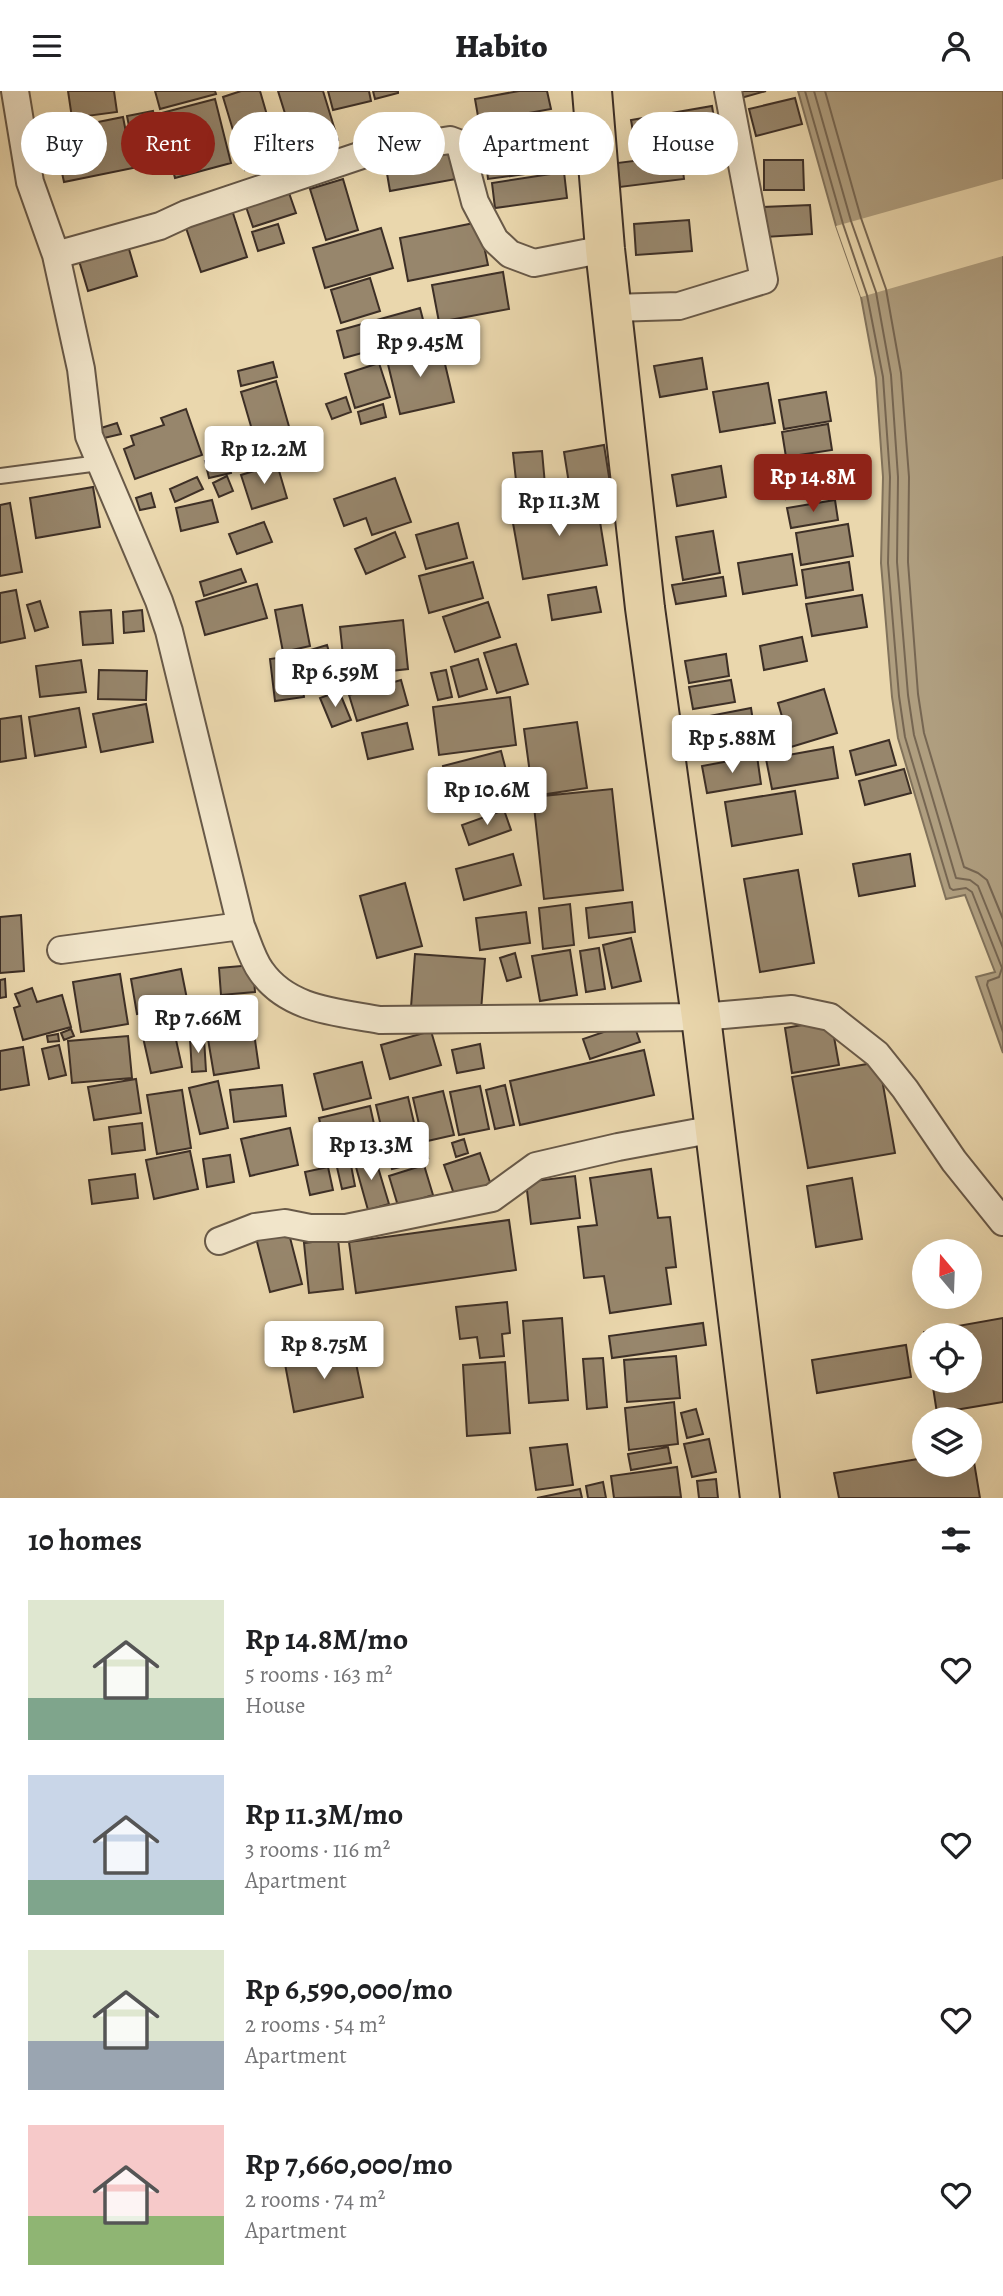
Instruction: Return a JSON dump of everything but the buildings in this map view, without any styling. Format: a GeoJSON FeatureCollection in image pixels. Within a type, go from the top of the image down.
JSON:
{"type":"FeatureCollection","features":[{"type":"Feature","properties":{"kind":"highway"},"geometry":{"type":"LineString","coordinates":[[592,91],[605,249],[645,608],[701,1017],[760,1498]]}},
{"type":"Feature","properties":{"kind":"street"},"geometry":{"type":"LineString","coordinates":[[15,91],[30,182],[56,255],[81,369],[89,436],[159,601],[169,631],[241,926],[260,970],[278,991],[297,1002],[328,1011],[380,1020],[701,1017],[792,1009],[831,1017],[877,1054],[954,1161],[1003,1221]]}},
{"type":"Feature","properties":{"kind":"street"},"geometry":{"type":"LineString","coordinates":[[612,308],[679,306],[764,280],[728,91]]}},
{"type":"Feature","properties":{"kind":"street"},"geometry":{"type":"LineString","coordinates":[[56,255],[160,226],[186,214],[368,153],[450,141],[458,143],[461,149],[475,202],[488,227],[495,240],[510,254],[534,263],[605,249]]}},
{"type":"Feature","properties":{"kind":"street"},"geometry":{"type":"LineString","coordinates":[[61,950],[241,926]]}},
{"type":"Feature","properties":{"kind":"street"},"geometry":{"type":"LineString","coordinates":[[219,1241],[265,1226],[285,1223],[310,1228],[346,1228],[492,1198],[536,1166],[715,1129]]}},
{"type":"Feature","properties":{"kind":"lane"},"geometry":{"type":"LineString","coordinates":[[0,476],[99,463]]}},
{"type":"Feature","properties":{"kind":"water"},"geometry":{"type":"Polygon","coordinates":[[[798,91],[1003,91],[1003,1053],[976,977],[995,972],[965,895],[946,899],[898,738],[881,563],[883,477],[876,378],[861,297],[836,226],[798,91]]]}},
{"type":"Feature","properties":{"kind":"pier"},"geometry":{"type":"Polygon","coordinates":[[[1003,179],[1003,256],[861,297],[836,226],[1003,179]]]}}]}
